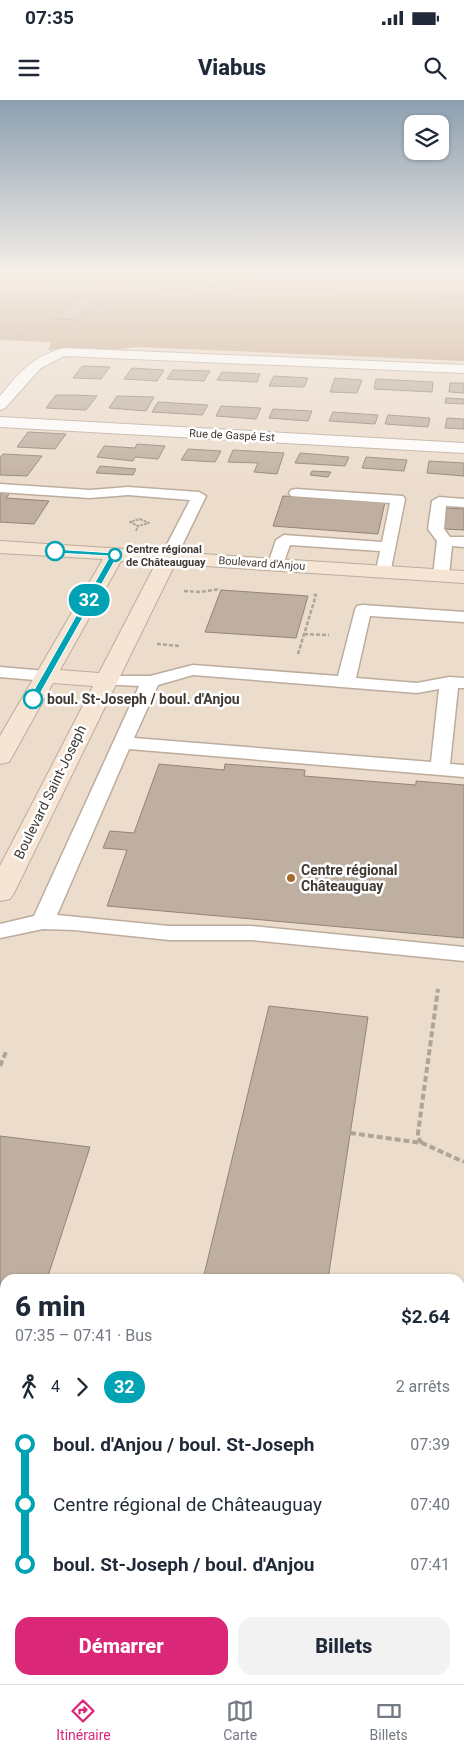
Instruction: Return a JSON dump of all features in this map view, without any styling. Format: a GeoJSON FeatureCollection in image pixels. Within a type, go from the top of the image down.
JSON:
{"type":"FeatureCollection","features":[{"type":"Feature","properties":{"kind":"street"},"geometry":{"type":"LineString","coordinates":[[0,406],[40,360],[58,353],[79,352],[334,360],[464,369]]}},
{"type":"Feature","properties":{"kind":"street","name":"Rue de Gaspé Est"},"geometry":{"type":"LineString","coordinates":[[0,422],[464,448]]}},
{"type":"Feature","properties":{"kind":"street","name":"Boulevard d'Anjou"},"geometry":{"type":"LineString","coordinates":[[0,547],[464,576]]}},
{"type":"Feature","properties":{"kind":"street"},"geometry":{"type":"LineString","coordinates":[[0,757],[115,555]]}},
{"type":"Feature","properties":{"kind":"street","name":"Boulevard Saint-Joseph"},"geometry":{"type":"LineString","coordinates":[[0,893],[168,558]]}},
{"type":"Feature","properties":{"kind":"street"},"geometry":{"type":"LineString","coordinates":[[46,676],[106,680]]}},
{"type":"Feature","properties":{"kind":"lane"},"geometry":{"type":"LineString","coordinates":[[0,488],[84,493],[128,491],[199,496],[168,558]]}},
{"type":"Feature","properties":{"kind":"lane"},"geometry":{"type":"LineString","coordinates":[[296,492],[398,499],[384,571]]}},
{"type":"Feature","properties":{"kind":"lane"},"geometry":{"type":"LineString","coordinates":[[0,495],[62,499],[84,493]]}},
{"type":"Feature","properties":{"kind":"lane"},"geometry":{"type":"LineString","coordinates":[[464,503],[439,501],[436,529],[446,541],[464,542]]}},
{"type":"Feature","properties":{"kind":"lane"},"geometry":{"type":"LineString","coordinates":[[276,564],[284,540],[388,546]]}},
{"type":"Feature","properties":{"kind":"lane"},"geometry":{"type":"LineString","coordinates":[[441,575],[446,541]]}},
{"type":"Feature","properties":{"kind":"lane"},"geometry":{"type":"LineString","coordinates":[[346,682],[363,610],[464,617]]}},
{"type":"Feature","properties":{"kind":"lane"},"geometry":{"type":"LineString","coordinates":[[106,680],[150,681],[193,670],[417,688],[456,683],[440,769]]}},
{"type":"Feature","properties":{"kind":"lane"},"geometry":{"type":"LineString","coordinates":[[0,672],[46,676]]}},
{"type":"Feature","properties":{"kind":"lane"},"geometry":{"type":"LineString","coordinates":[[43,922],[150,681]]}},
{"type":"Feature","properties":{"kind":"lane"},"geometry":{"type":"LineString","coordinates":[[123,743],[464,771]]}},
{"type":"Feature","properties":{"kind":"lane"},"geometry":{"type":"LineString","coordinates":[[0,931],[21,925],[43,922],[169,933],[251,933],[464,954]]}},
{"type":"Feature","properties":{"kind":"path"},"geometry":{"type":"LineString","coordinates":[[140,519],[149,523],[144,524],[138,526],[130,522],[140,519]]}},
{"type":"Feature","properties":{"kind":"path"},"geometry":{"type":"LineString","coordinates":[[176,590],[200,592],[226,589]]}},
{"type":"Feature","properties":{"kind":"path"},"geometry":{"type":"LineString","coordinates":[[297,660],[316,596],[306,595]]}},
{"type":"Feature","properties":{"kind":"path"},"geometry":{"type":"LineString","coordinates":[[304,634],[331,636]]}},
{"type":"Feature","properties":{"kind":"path"},"geometry":{"type":"LineString","coordinates":[[422,1143],[418,1138],[418,1133],[438,989]]}},
{"type":"Feature","properties":{"kind":"path"},"geometry":{"type":"LineString","coordinates":[[0,1066],[6,1052]]}},
{"type":"Feature","properties":{"kind":"path"},"geometry":{"type":"LineString","coordinates":[[350,1133],[422,1143],[464,1162]]}},
{"type":"Feature","properties":{"kind":"shaded area"},"geometry":{"type":"Polygon","coordinates":[[[50,345],[464,345],[464,361],[136,347],[114,350],[71,348],[48,350],[50,345]]]}},
{"type":"Feature","properties":{"kind":"building"},"geometry":{"type":"Polygon","coordinates":[[[82,366],[110,367],[101,379],[73,378],[82,366]]]}},
{"type":"Feature","properties":{"kind":"building"},"geometry":{"type":"Polygon","coordinates":[[[132,368],[164,370],[157,381],[124,379],[132,368]]]}},
{"type":"Feature","properties":{"kind":"building"},"geometry":{"type":"Polygon","coordinates":[[[173,370],[210,371],[204,381],[167,379],[173,370]]]}},
{"type":"Feature","properties":{"kind":"building"},"geometry":{"type":"Polygon","coordinates":[[[222,372],[260,374],[257,382],[217,380],[222,372]]]}},
{"type":"Feature","properties":{"kind":"building"},"geometry":{"type":"Polygon","coordinates":[[[274,376],[308,378],[304,387],[269,386],[274,376]]]}},
{"type":"Feature","properties":{"kind":"building"},"geometry":{"type":"Polygon","coordinates":[[[335,378],[362,380],[357,393],[330,392],[335,378]]]}},
{"type":"Feature","properties":{"kind":"building"},"geometry":{"type":"Polygon","coordinates":[[[376,379],[433,382],[432,392],[374,389],[376,379]]]}},
{"type":"Feature","properties":{"kind":"building"},"geometry":{"type":"Polygon","coordinates":[[[450,383],[464,383],[464,393],[449,392],[450,383]]]}},
{"type":"Feature","properties":{"kind":"building"},"geometry":{"type":"Polygon","coordinates":[[[56,395],[97,396],[86,410],[46,408],[56,395]]]}},
{"type":"Feature","properties":{"kind":"building"},"geometry":{"type":"Polygon","coordinates":[[[117,396],[154,397],[146,411],[109,408],[117,396]]]}},
{"type":"Feature","properties":{"kind":"building"},"geometry":{"type":"Polygon","coordinates":[[[446,398],[464,399],[464,404],[445,403],[446,398]]]}},
{"type":"Feature","properties":{"kind":"building"},"geometry":{"type":"Polygon","coordinates":[[[158,402],[208,405],[202,415],[152,412],[158,402]]]}},
{"type":"Feature","properties":{"kind":"building"},"geometry":{"type":"Polygon","coordinates":[[[221,406],[261,408],[256,419],[216,416],[221,406]]]}},
{"type":"Feature","properties":{"kind":"building"},"geometry":{"type":"Polygon","coordinates":[[[273,409],[312,411],[308,421],[269,418],[273,409]]]}},
{"type":"Feature","properties":{"kind":"building"},"geometry":{"type":"Polygon","coordinates":[[[333,412],[378,415],[375,424],[329,421],[333,412]]]}},
{"type":"Feature","properties":{"kind":"building"},"geometry":{"type":"Polygon","coordinates":[[[388,415],[430,418],[428,427],[385,424],[388,415]]]}},
{"type":"Feature","properties":{"kind":"building"},"geometry":{"type":"Polygon","coordinates":[[[447,418],[464,419],[464,429],[445,428],[447,418]]]}},
{"type":"Feature","properties":{"kind":"building"},"geometry":{"type":"Polygon","coordinates":[[[28,432],[66,434],[55,449],[17,447],[28,432]]]}},
{"type":"Feature","properties":{"kind":"building"},"geometry":{"type":"Polygon","coordinates":[[[137,444],[165,446],[158,459],[135,457],[133,461],[97,457],[104,446],[135,448],[137,444]]]}},
{"type":"Feature","properties":{"kind":"building"},"geometry":{"type":"Polygon","coordinates":[[[188,449],[221,451],[215,462],[181,460],[188,449]]]}},
{"type":"Feature","properties":{"kind":"building"},"geometry":{"type":"Polygon","coordinates":[[[233,450],[284,453],[277,474],[254,472],[258,463],[228,462],[233,450]]]}},
{"type":"Feature","properties":{"kind":"building"},"geometry":{"type":"Polygon","coordinates":[[[300,453],[349,457],[345,466],[295,463],[300,453]]]}},
{"type":"Feature","properties":{"kind":"building"},"geometry":{"type":"Polygon","coordinates":[[[3,454],[42,456],[27,476],[0,475],[0,457],[3,454]]]}},
{"type":"Feature","properties":{"kind":"building"},"geometry":{"type":"Polygon","coordinates":[[[366,457],[407,460],[404,471],[362,468],[366,457]]]}},
{"type":"Feature","properties":{"kind":"building"},"geometry":{"type":"Polygon","coordinates":[[[429,461],[464,463],[464,476],[427,473],[429,461]]]}},
{"type":"Feature","properties":{"kind":"building"},"geometry":{"type":"Polygon","coordinates":[[[100,466],[136,469],[133,475],[96,473],[100,466]]]}},
{"type":"Feature","properties":{"kind":"building"},"geometry":{"type":"Polygon","coordinates":[[[312,471],[331,472],[328,477],[310,475],[312,471]]]}},
{"type":"Feature","properties":{"kind":"building"},"geometry":{"type":"Polygon","coordinates":[[[0,492],[10,493],[6,498],[49,501],[34,524],[0,522],[0,492]]]}},
{"type":"Feature","properties":{"kind":"building"},"geometry":{"type":"Polygon","coordinates":[[[283,496],[385,502],[378,534],[273,526],[283,496]]]}},
{"type":"Feature","properties":{"kind":"building"},"geometry":{"type":"Polygon","coordinates":[[[447,508],[464,509],[464,530],[444,529],[447,508]]]}},
{"type":"Feature","properties":{"kind":"building"},"geometry":{"type":"Polygon","coordinates":[[[221,590],[308,596],[296,638],[205,632],[221,590]]]}},
{"type":"Feature","properties":{"kind":"building","name":"Centre régional Châteauguay"},"geometry":{"type":"Polygon","coordinates":[[[159,764],[224,770],[225,764],[305,770],[304,776],[416,785],[416,781],[464,785],[464,938],[107,906],[127,850],[103,848],[110,831],[134,833],[159,764]]]}},
{"type":"Feature","properties":{"kind":"building"},"geometry":{"type":"Polygon","coordinates":[[[269,1006],[368,1017],[329,1274],[204,1274],[269,1006]]]}},
{"type":"Feature","properties":{"kind":"building"},"geometry":{"type":"Polygon","coordinates":[[[0,1136],[90,1147],[49,1274],[0,1274],[0,1136]]]}},
{"type":"Feature","properties":{"kind":"bus line","name":"32"},"geometry":{"type":"LineString","coordinates":[[33,699],[115,555],[55,551]]}},
{"type":"Feature","properties":{"kind":"place","name":"Centre régional de Châteauguay"},"geometry":{"type":"Point","coordinates":[115,555]}},
{"type":"Feature","properties":{"kind":"place","name":"boul. St-Joseph / boul. d'Anjou"},"geometry":{"type":"Point","coordinates":[33,699]}},
{"type":"Feature","properties":{"kind":"place","name":"Centre régional Châteauguay"},"geometry":{"type":"Point","coordinates":[291,878]}}]}
